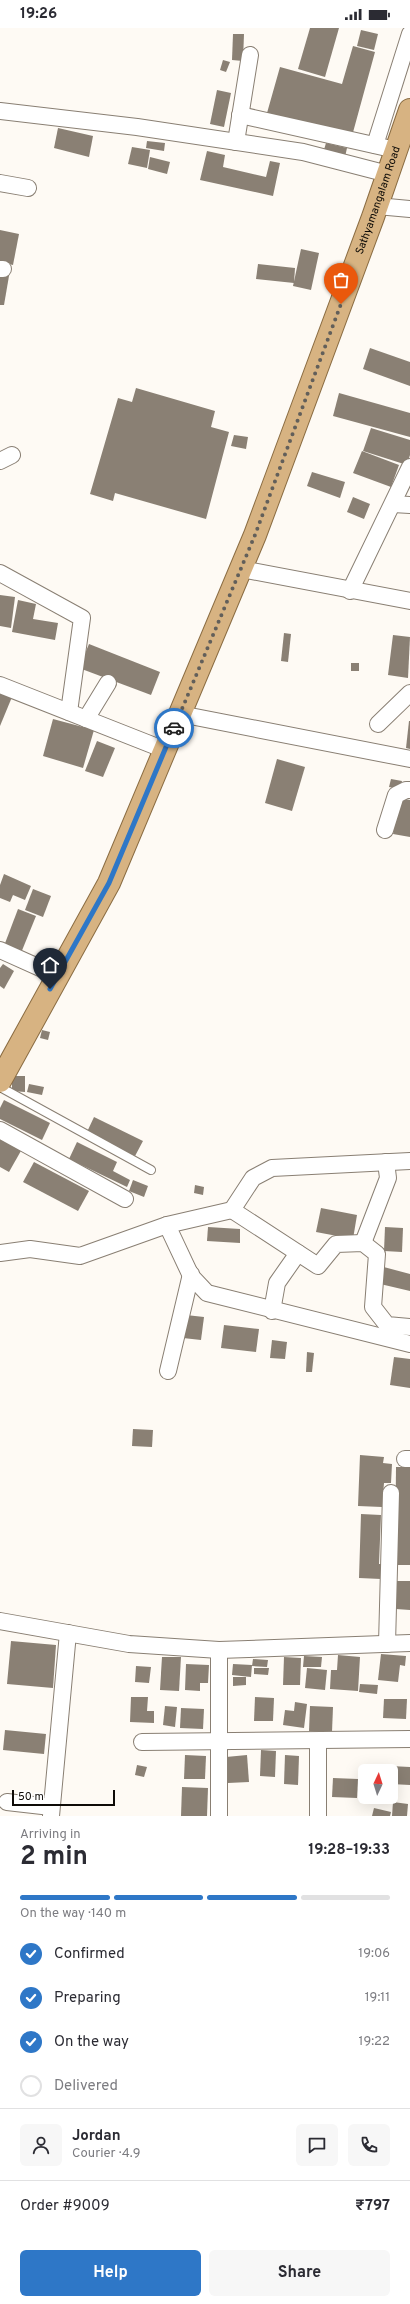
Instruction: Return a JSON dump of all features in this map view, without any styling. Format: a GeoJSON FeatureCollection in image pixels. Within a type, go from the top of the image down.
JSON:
{"type":"FeatureCollection","features":[{"type":"Feature","properties":{"kind":"highway","name":"Sathyamangalam Road"},"geometry":{"type":"LineString","coordinates":[[1,1078],[109,883],[241,569],[377,206],[410,110]]}},
{"type":"Feature","properties":{"kind":"street"},"geometry":{"type":"LineString","coordinates":[[375,145],[410,34]]}},
{"type":"Feature","properties":{"kind":"street"},"geometry":{"type":"LineString","coordinates":[[236,142],[250,55]]}},
{"type":"Feature","properties":{"kind":"street"},"geometry":{"type":"LineString","coordinates":[[0,111],[137,127],[302,152],[388,174]]}},
{"type":"Feature","properties":{"kind":"street"},"geometry":{"type":"LineString","coordinates":[[240,115],[396,150]]}},
{"type":"Feature","properties":{"kind":"street"},"geometry":{"type":"LineString","coordinates":[[0,183],[28,188]]}},
{"type":"Feature","properties":{"kind":"street"},"geometry":{"type":"LineString","coordinates":[[377,206],[410,209]]}},
{"type":"Feature","properties":{"kind":"street"},"geometry":{"type":"LineString","coordinates":[[350,591],[410,467]]}},
{"type":"Feature","properties":{"kind":"street"},"geometry":{"type":"LineString","coordinates":[[393,504],[410,505]]}},
{"type":"Feature","properties":{"kind":"street"},"geometry":{"type":"LineString","coordinates":[[241,569],[350,591],[410,601]]}},
{"type":"Feature","properties":{"kind":"street"},"geometry":{"type":"LineString","coordinates":[[0,573],[82,618],[69,712]]}},
{"type":"Feature","properties":{"kind":"street"},"geometry":{"type":"LineString","coordinates":[[86,719],[108,683]]}},
{"type":"Feature","properties":{"kind":"street"},"geometry":{"type":"LineString","coordinates":[[0,685],[165,750]]}},
{"type":"Feature","properties":{"kind":"street"},"geometry":{"type":"LineString","coordinates":[[378,724],[410,693]]}},
{"type":"Feature","properties":{"kind":"street"},"geometry":{"type":"LineString","coordinates":[[180,714],[410,759]]}},
{"type":"Feature","properties":{"kind":"street"},"geometry":{"type":"LineString","coordinates":[[385,830],[396,795],[406,790],[410,790]]}},
{"type":"Feature","properties":{"kind":"street"},"geometry":{"type":"LineString","coordinates":[[0,950],[58,976]]}},
{"type":"Feature","properties":{"kind":"street"},"geometry":{"type":"LineString","coordinates":[[0,1130],[125,1199]]}},
{"type":"Feature","properties":{"kind":"street"},"geometry":{"type":"LineString","coordinates":[[0,1253],[30,1249],[80,1256],[167,1225],[232,1210],[253,1178],[272,1168],[410,1161]]}},
{"type":"Feature","properties":{"kind":"street"},"geometry":{"type":"LineString","coordinates":[[363,1243],[388,1178],[386,1162]]}},
{"type":"Feature","properties":{"kind":"street"},"geometry":{"type":"LineString","coordinates":[[232,1210],[318,1266],[336,1244],[363,1243],[377,1254],[373,1307],[387,1325],[410,1327]]}},
{"type":"Feature","properties":{"kind":"street"},"geometry":{"type":"LineString","coordinates":[[167,1225],[191,1274],[207,1293],[272,1311],[410,1344]]}},
{"type":"Feature","properties":{"kind":"street"},"geometry":{"type":"LineString","coordinates":[[272,1311],[277,1283],[298,1253]]}},
{"type":"Feature","properties":{"kind":"street"},"geometry":{"type":"LineString","coordinates":[[168,1371],[191,1274]]}},
{"type":"Feature","properties":{"kind":"street"},"geometry":{"type":"LineString","coordinates":[[387,1644],[391,1493]]}},
{"type":"Feature","properties":{"kind":"street"},"geometry":{"type":"LineString","coordinates":[[0,1621],[129,1644],[219,1650],[410,1643]]}},
{"type":"Feature","properties":{"kind":"street"},"geometry":{"type":"LineString","coordinates":[[7,1802],[51,1812],[68,1633]]}},
{"type":"Feature","properties":{"kind":"street"},"geometry":{"type":"LineString","coordinates":[[219,1650],[219,1816]]}},
{"type":"Feature","properties":{"kind":"street"},"geometry":{"type":"LineString","coordinates":[[142,1742],[410,1739]]}},
{"type":"Feature","properties":{"kind":"street"},"geometry":{"type":"LineString","coordinates":[[318,1741],[318,1816]]}},
{"type":"Feature","properties":{"kind":"lane"},"geometry":{"type":"LineString","coordinates":[[1,1078],[151,1170]]}},
{"type":"Feature","properties":{"kind":"building"},"geometry":{"type":"Polygon","coordinates":[[[310,28],[339,28],[325,77],[298,69],[310,28]]]}},
{"type":"Feature","properties":{"kind":"building"},"geometry":{"type":"Polygon","coordinates":[[[361,30],[378,34],[374,50],[357,46],[361,30]]]}},
{"type":"Feature","properties":{"kind":"building"},"geometry":{"type":"Polygon","coordinates":[[[233,34],[244,34],[243,61],[232,60],[233,34]]]}},
{"type":"Feature","properties":{"kind":"building"},"geometry":{"type":"Polygon","coordinates":[[[353,46],[375,52],[352,136],[267,113],[280,67],[342,84],[353,46]]]}},
{"type":"Feature","properties":{"kind":"building"},"geometry":{"type":"Polygon","coordinates":[[[223,60],[230,62],[226,72],[220,70],[223,60]]]}},
{"type":"Feature","properties":{"kind":"building"},"geometry":{"type":"Polygon","coordinates":[[[217,90],[231,93],[224,127],[210,124],[217,90]]]}},
{"type":"Feature","properties":{"kind":"building"},"geometry":{"type":"Polygon","coordinates":[[[58,128],[93,136],[89,157],[54,148],[58,128]]]}},
{"type":"Feature","properties":{"kind":"building"},"geometry":{"type":"Polygon","coordinates":[[[147,141],[165,143],[164,151],[146,148],[147,141]]]}},
{"type":"Feature","properties":{"kind":"building"},"geometry":{"type":"Polygon","coordinates":[[[326,143],[347,148],[345,157],[323,153],[326,143]]]}},
{"type":"Feature","properties":{"kind":"building"},"geometry":{"type":"Polygon","coordinates":[[[132,147],[150,150],[147,168],[128,164],[132,147]]]}},
{"type":"Feature","properties":{"kind":"building"},"geometry":{"type":"Polygon","coordinates":[[[207,151],[225,155],[223,167],[266,177],[270,161],[280,163],[273,196],[200,180],[207,151]]]}},
{"type":"Feature","properties":{"kind":"building"},"geometry":{"type":"Polygon","coordinates":[[[150,157],[170,162],[167,174],[148,169],[150,157]]]}},
{"type":"Feature","properties":{"kind":"building"},"geometry":{"type":"Polygon","coordinates":[[[0,230],[19,234],[13,265],[0,262],[0,230]]]}},
{"type":"Feature","properties":{"kind":"building"},"geometry":{"type":"Polygon","coordinates":[[[301,249],[319,253],[311,290],[293,286],[301,249]]]}},
{"type":"Feature","properties":{"kind":"building"},"geometry":{"type":"Polygon","coordinates":[[[258,264],[295,268],[294,283],[256,279],[258,264]]]}},
{"type":"Feature","properties":{"kind":"building"},"geometry":{"type":"Polygon","coordinates":[[[0,274],[9,276],[4,305],[0,305],[0,274]]]}},
{"type":"Feature","properties":{"kind":"building"},"geometry":{"type":"Polygon","coordinates":[[[370,348],[410,362],[410,386],[363,369],[370,348]]]}},
{"type":"Feature","properties":{"kind":"building"},"geometry":{"type":"Polygon","coordinates":[[[136,388],[215,411],[211,427],[229,432],[206,519],[115,493],[113,501],[90,494],[118,398],[132,402],[136,388]]]}},
{"type":"Feature","properties":{"kind":"building"},"geometry":{"type":"Polygon","coordinates":[[[339,393],[410,413],[410,437],[333,416],[339,393]]]}},
{"type":"Feature","properties":{"kind":"building"},"geometry":{"type":"Polygon","coordinates":[[[371,428],[410,440],[410,455],[407,465],[363,451],[371,428]]]}},
{"type":"Feature","properties":{"kind":"building"},"geometry":{"type":"Polygon","coordinates":[[[234,435],[248,437],[246,449],[231,446],[234,435]]]}},
{"type":"Feature","properties":{"kind":"building"},"geometry":{"type":"Polygon","coordinates":[[[362,451],[399,465],[391,487],[353,473],[362,451]]]}},
{"type":"Feature","properties":{"kind":"building"},"geometry":{"type":"Polygon","coordinates":[[[312,472],[345,482],[340,498],[307,486],[312,472]]]}},
{"type":"Feature","properties":{"kind":"building"},"geometry":{"type":"Polygon","coordinates":[[[353,497],[370,504],[364,519],[347,512],[353,497]]]}},
{"type":"Feature","properties":{"kind":"building"},"geometry":{"type":"Polygon","coordinates":[[[0,595],[15,597],[11,628],[0,626],[0,595]]]}},
{"type":"Feature","properties":{"kind":"building"},"geometry":{"type":"Polygon","coordinates":[[[18,600],[36,604],[33,619],[58,623],[55,640],[12,632],[18,600]]]}},
{"type":"Feature","properties":{"kind":"building"},"geometry":{"type":"Polygon","coordinates":[[[284,633],[291,634],[288,662],[281,661],[284,633]]]}},
{"type":"Feature","properties":{"kind":"building"},"geometry":{"type":"Polygon","coordinates":[[[393,635],[410,637],[408,678],[388,675],[393,635]]]}},
{"type":"Feature","properties":{"kind":"building"},"geometry":{"type":"Polygon","coordinates":[[[89,644],[160,672],[151,695],[79,668],[89,644]]]}},
{"type":"Feature","properties":{"kind":"building"},"geometry":{"type":"Polygon","coordinates":[[[351,663],[359,663],[359,671],[351,671],[351,663]]]}},
{"type":"Feature","properties":{"kind":"building"},"geometry":{"type":"Polygon","coordinates":[[[0,692],[12,697],[0,726],[0,692]]]}},
{"type":"Feature","properties":{"kind":"building"},"geometry":{"type":"Polygon","coordinates":[[[53,719],[94,730],[83,768],[43,756],[53,719]]]}},
{"type":"Feature","properties":{"kind":"building"},"geometry":{"type":"Polygon","coordinates":[[[410,721],[410,749],[406,748],[410,721]]]}},
{"type":"Feature","properties":{"kind":"building"},"geometry":{"type":"Polygon","coordinates":[[[97,741],[115,748],[103,777],[85,771],[97,741]]]}},
{"type":"Feature","properties":{"kind":"building"},"geometry":{"type":"Polygon","coordinates":[[[277,759],[305,767],[292,811],[265,803],[277,759]]]}},
{"type":"Feature","properties":{"kind":"building"},"geometry":{"type":"Polygon","coordinates":[[[391,779],[402,781],[400,789],[389,787],[391,779]]]}},
{"type":"Feature","properties":{"kind":"building"},"geometry":{"type":"Polygon","coordinates":[[[401,798],[410,800],[410,837],[393,834],[401,798]]]}},
{"type":"Feature","properties":{"kind":"building"},"geometry":{"type":"Polygon","coordinates":[[[4,874],[31,886],[25,900],[13,895],[10,902],[0,898],[0,885],[4,874]]]}},
{"type":"Feature","properties":{"kind":"building"},"geometry":{"type":"Polygon","coordinates":[[[33,889],[51,896],[43,917],[25,910],[33,889]]]}},
{"type":"Feature","properties":{"kind":"building"},"geometry":{"type":"Polygon","coordinates":[[[18,909],[36,916],[21,953],[4,946],[18,909]]]}},
{"type":"Feature","properties":{"kind":"building"},"geometry":{"type":"Polygon","coordinates":[[[3,964],[14,971],[4,989],[0,986],[0,968],[3,964]]]}},
{"type":"Feature","properties":{"kind":"building"},"geometry":{"type":"Polygon","coordinates":[[[42,1030],[50,1032],[48,1040],[40,1038],[42,1030]]]}},
{"type":"Feature","properties":{"kind":"building"},"geometry":{"type":"Polygon","coordinates":[[[12,1076],[25,1076],[25,1092],[12,1091],[12,1076]]]}},
{"type":"Feature","properties":{"kind":"building"},"geometry":{"type":"Polygon","coordinates":[[[29,1084],[44,1087],[42,1095],[27,1092],[29,1084]]]}},
{"type":"Feature","properties":{"kind":"building"},"geometry":{"type":"Polygon","coordinates":[[[4,1100],[50,1123],[42,1140],[0,1119],[0,1108],[4,1100]]]}},
{"type":"Feature","properties":{"kind":"building"},"geometry":{"type":"Polygon","coordinates":[[[94,1117],[143,1141],[135,1156],[87,1132],[94,1117]]]}},
{"type":"Feature","properties":{"kind":"building"},"geometry":{"type":"Polygon","coordinates":[[[0,1137],[22,1149],[9,1172],[0,1167],[0,1137]]]}},
{"type":"Feature","properties":{"kind":"building"},"geometry":{"type":"Polygon","coordinates":[[[77,1142],[117,1162],[113,1171],[130,1180],[127,1187],[69,1159],[77,1142]]]}},
{"type":"Feature","properties":{"kind":"building"},"geometry":{"type":"Polygon","coordinates":[[[34,1162],[89,1191],[78,1211],[23,1182],[34,1162]]]}},
{"type":"Feature","properties":{"kind":"building"},"geometry":{"type":"Polygon","coordinates":[[[133,1180],[148,1186],[144,1197],[129,1191],[133,1180]]]}},
{"type":"Feature","properties":{"kind":"building"},"geometry":{"type":"Polygon","coordinates":[[[195,1185],[204,1187],[203,1195],[194,1193],[195,1185]]]}},
{"type":"Feature","properties":{"kind":"building"},"geometry":{"type":"Polygon","coordinates":[[[321,1208],[357,1215],[353,1239],[316,1232],[321,1208]]]}},
{"type":"Feature","properties":{"kind":"building"},"geometry":{"type":"Polygon","coordinates":[[[208,1227],[240,1229],[240,1243],[207,1241],[208,1227]]]}},
{"type":"Feature","properties":{"kind":"building"},"geometry":{"type":"Polygon","coordinates":[[[385,1227],[403,1228],[402,1252],[384,1251],[385,1227]]]}},
{"type":"Feature","properties":{"kind":"building"},"geometry":{"type":"Polygon","coordinates":[[[380,1266],[410,1274],[410,1291],[376,1283],[380,1266]]]}},
{"type":"Feature","properties":{"kind":"building"},"geometry":{"type":"Polygon","coordinates":[[[186,1315],[204,1317],[201,1340],[183,1338],[186,1315]]]}},
{"type":"Feature","properties":{"kind":"building"},"geometry":{"type":"Polygon","coordinates":[[[224,1325],[259,1329],[256,1352],[221,1348],[224,1325]]]}},
{"type":"Feature","properties":{"kind":"building"},"geometry":{"type":"Polygon","coordinates":[[[272,1340],[287,1342],[285,1359],[270,1358],[272,1340]]]}},
{"type":"Feature","properties":{"kind":"building"},"geometry":{"type":"Polygon","coordinates":[[[307,1352],[314,1353],[312,1372],[306,1372],[307,1352]]]}},
{"type":"Feature","properties":{"kind":"building"},"geometry":{"type":"Polygon","coordinates":[[[394,1357],[410,1359],[410,1388],[390,1385],[394,1357]]]}},
{"type":"Feature","properties":{"kind":"building"},"geometry":{"type":"Polygon","coordinates":[[[133,1429],[153,1430],[152,1447],[132,1446],[133,1429]]]}},
{"type":"Feature","properties":{"kind":"building"},"geometry":{"type":"Polygon","coordinates":[[[360,1455],[384,1457],[383,1463],[392,1464],[391,1483],[384,1483],[382,1507],[358,1506],[360,1455]]]}},
{"type":"Feature","properties":{"kind":"building"},"geometry":{"type":"Polygon","coordinates":[[[396,1467],[410,1467],[410,1565],[395,1565],[396,1467]]]}},
{"type":"Feature","properties":{"kind":"building"},"geometry":{"type":"Polygon","coordinates":[[[361,1514],[381,1515],[379,1564],[382,1564],[381,1579],[359,1578],[361,1514]]]}},
{"type":"Feature","properties":{"kind":"building"},"geometry":{"type":"Polygon","coordinates":[[[397,1581],[410,1581],[410,1610],[396,1609],[397,1581]]]}},
{"type":"Feature","properties":{"kind":"building"},"geometry":{"type":"Polygon","coordinates":[[[11,1641],[56,1645],[53,1688],[7,1684],[11,1641]]]}},
{"type":"Feature","properties":{"kind":"building"},"geometry":{"type":"Polygon","coordinates":[[[381,1654],[406,1656],[405,1666],[400,1665],[398,1682],[378,1680],[381,1654]]]}},
{"type":"Feature","properties":{"kind":"building"},"geometry":{"type":"Polygon","coordinates":[[[338,1655],[360,1657],[358,1691],[330,1689],[331,1670],[337,1670],[338,1655]]]}},
{"type":"Feature","properties":{"kind":"building"},"geometry":{"type":"Polygon","coordinates":[[[304,1656],[322,1657],[321,1667],[303,1667],[304,1656]]]}},
{"type":"Feature","properties":{"kind":"building"},"geometry":{"type":"Polygon","coordinates":[[[162,1657],[181,1657],[179,1691],[160,1690],[162,1657]]]}},
{"type":"Feature","properties":{"kind":"building"},"geometry":{"type":"Polygon","coordinates":[[[284,1657],[301,1658],[300,1685],[283,1685],[284,1657]]]}},
{"type":"Feature","properties":{"kind":"building"},"geometry":{"type":"Polygon","coordinates":[[[253,1659],[268,1660],[267,1667],[252,1666],[253,1659]]]}},
{"type":"Feature","properties":{"kind":"building"},"geometry":{"type":"Polygon","coordinates":[[[186,1664],[209,1665],[208,1683],[200,1683],[200,1691],[185,1690],[186,1664]]]}},
{"type":"Feature","properties":{"kind":"building"},"geometry":{"type":"Polygon","coordinates":[[[233,1664],[252,1665],[251,1677],[232,1675],[233,1664]]]}},
{"type":"Feature","properties":{"kind":"building"},"geometry":{"type":"Polygon","coordinates":[[[136,1666],[151,1667],[149,1683],[135,1682],[136,1666]]]}},
{"type":"Feature","properties":{"kind":"building"},"geometry":{"type":"Polygon","coordinates":[[[254,1668],[269,1668],[268,1675],[254,1674],[254,1668]]]}},
{"type":"Feature","properties":{"kind":"building"},"geometry":{"type":"Polygon","coordinates":[[[307,1668],[327,1670],[325,1690],[305,1688],[307,1668]]]}},
{"type":"Feature","properties":{"kind":"building"},"geometry":{"type":"Polygon","coordinates":[[[233,1677],[246,1677],[246,1685],[233,1686],[233,1677]]]}},
{"type":"Feature","properties":{"kind":"building"},"geometry":{"type":"Polygon","coordinates":[[[360,1684],[378,1685],[377,1694],[359,1692],[360,1684]]]}},
{"type":"Feature","properties":{"kind":"building"},"geometry":{"type":"Polygon","coordinates":[[[131,1697],[148,1697],[147,1711],[154,1711],[154,1723],[130,1722],[131,1697]]]}},
{"type":"Feature","properties":{"kind":"building"},"geometry":{"type":"Polygon","coordinates":[[[255,1697],[274,1698],[273,1721],[254,1721],[255,1697]]]}},
{"type":"Feature","properties":{"kind":"building"},"geometry":{"type":"Polygon","coordinates":[[[384,1699],[407,1699],[406,1719],[383,1718],[384,1699]]]}},
{"type":"Feature","properties":{"kind":"building"},"geometry":{"type":"Polygon","coordinates":[[[295,1702],[307,1704],[304,1728],[283,1725],[285,1710],[294,1711],[295,1702]]]}},
{"type":"Feature","properties":{"kind":"building"},"geometry":{"type":"Polygon","coordinates":[[[165,1706],[177,1707],[175,1727],[163,1725],[165,1706]]]}},
{"type":"Feature","properties":{"kind":"building"},"geometry":{"type":"Polygon","coordinates":[[[310,1706],[333,1707],[332,1732],[309,1731],[310,1706]]]}},
{"type":"Feature","properties":{"kind":"building"},"geometry":{"type":"Polygon","coordinates":[[[181,1708],[204,1709],[203,1729],[180,1728],[181,1708]]]}},
{"type":"Feature","properties":{"kind":"building"},"geometry":{"type":"Polygon","coordinates":[[[5,1730],[46,1734],[44,1754],[3,1750],[5,1730]]]}},
{"type":"Feature","properties":{"kind":"building"},"geometry":{"type":"Polygon","coordinates":[[[261,1750],[276,1751],[275,1777],[260,1776],[261,1750]]]}},
{"type":"Feature","properties":{"kind":"building"},"geometry":{"type":"Polygon","coordinates":[[[185,1755],[206,1756],[205,1779],[184,1779],[185,1755]]]}},
{"type":"Feature","properties":{"kind":"building"},"geometry":{"type":"Polygon","coordinates":[[[247,1755],[249,1782],[228,1783],[226,1757],[247,1755]]]}},
{"type":"Feature","properties":{"kind":"building"},"geometry":{"type":"Polygon","coordinates":[[[285,1755],[299,1756],[298,1785],[284,1784],[285,1755]]]}},
{"type":"Feature","properties":{"kind":"building"},"geometry":{"type":"Polygon","coordinates":[[[137,1765],[147,1767],[144,1777],[135,1775],[137,1765]]]}},
{"type":"Feature","properties":{"kind":"building"},"geometry":{"type":"Polygon","coordinates":[[[398,1766],[410,1767],[410,1785],[398,1784],[398,1766]]]}},
{"type":"Feature","properties":{"kind":"building"},"geometry":{"type":"Polygon","coordinates":[[[333,1778],[358,1779],[357,1798],[332,1797],[333,1778]]]}},
{"type":"Feature","properties":{"kind":"building"},"geometry":{"type":"Polygon","coordinates":[[[182,1787],[208,1788],[207,1816],[181,1816],[182,1787]]]}},
{"type":"Feature","properties":{"kind":"building"},"geometry":{"type":"Polygon","coordinates":[[[398,1803],[408,1804],[407,1816],[392,1816],[393,1804],[398,1804],[398,1803]]]}},
{"type":"Feature","properties":{"kind":"building"},"geometry":{"type":"Polygon","coordinates":[[[374,1808],[391,1812],[390,1816],[372,1816],[374,1808]]]}},
{"type":"Feature","properties":{"kind":"way so far"},"geometry":{"type":"LineString","coordinates":[[174,728],[255,535],[341,304]]}},
{"type":"Feature","properties":{"kind":"route"},"geometry":{"type":"LineString","coordinates":[[50,989],[109,883],[174,728]]}}]}
